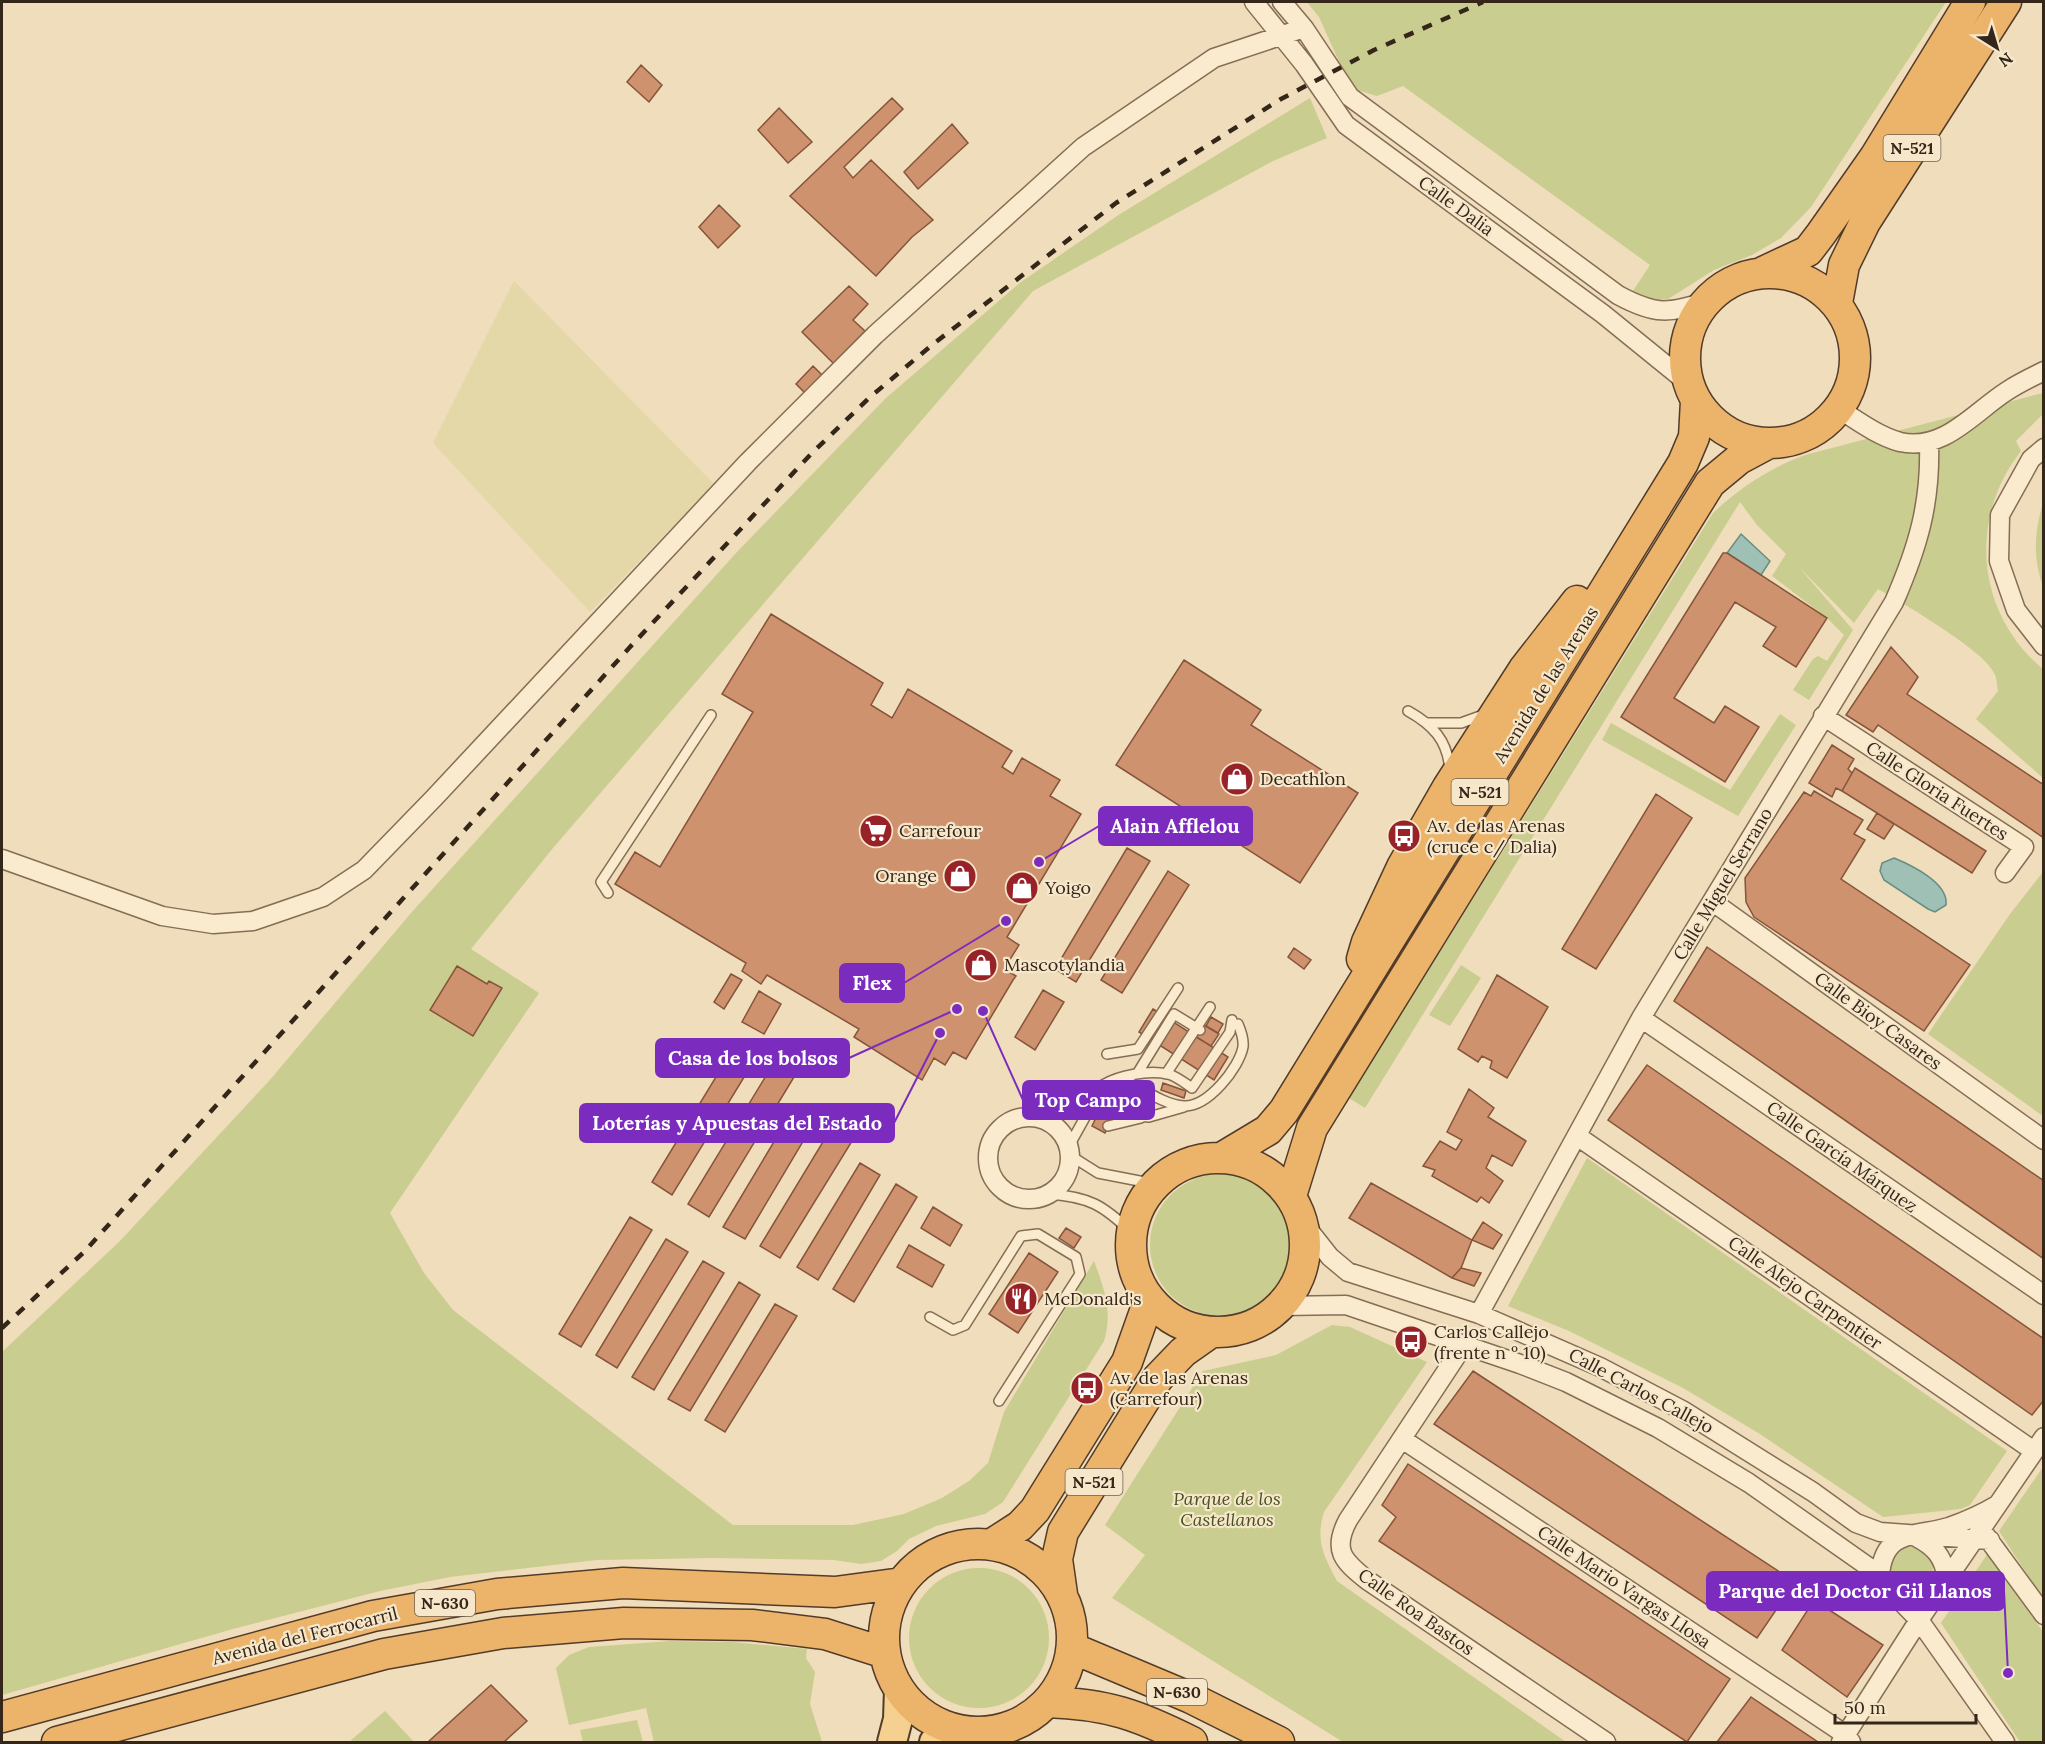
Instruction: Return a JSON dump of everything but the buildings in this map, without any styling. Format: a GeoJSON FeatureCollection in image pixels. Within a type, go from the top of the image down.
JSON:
{"type":"FeatureCollection","features":[{"type":"Feature","properties":{"kind":"highway","name":"N-521"},"geometry":{"type":"LineString","coordinates":[[1762,272],[1792,275],[1803,279],[1814,284],[1837,303],[1851,328],[1856,357],[1853,382],[1839,409],[1818,429],[1798,439],[1769,443],[1739,438],[1715,423],[1692,392],[1685,354],[1691,326],[1707,301],[1733,280],[1762,272],[1808,251],[1875,157],[1970,2]]}},
{"type":"Feature","properties":{"kind":"highway","name":"N-521"},"geometry":{"type":"LineString","coordinates":[[1837,303],[1844,265],[1865,222],[2006,2]]}},
{"type":"Feature","properties":{"kind":"highway","name":"Avenida de las Arenas"},"geometry":{"type":"LineString","coordinates":[[1223,1157],[1268,1130],[1284,1111],[1683,464],[1694,437],[1692,392]]}},
{"type":"Feature","properties":{"kind":"highway","name":"Avenida de las Arenas"},"geometry":{"type":"LineString","coordinates":[[1291,1196],[1312,1128],[1710,483],[1739,459],[1769,443]]}},
{"type":"Feature","properties":{"kind":"highway"},"geometry":{"type":"LineString","coordinates":[[1349,1006],[1367,942],[1402,867],[1448,788],[1502,701],[1584,592],[1619,567]]}},
{"type":"Feature","properties":{"kind":"highway","name":"N-521"},"geometry":{"type":"LineString","coordinates":[[1281,1306],[1260,1322],[1236,1331],[1210,1333],[1177,1322],[1149,1300],[1137,1280],[1130,1256],[1131,1232],[1139,1206],[1155,1184],[1183,1165],[1198,1160],[1223,1157],[1257,1167],[1273,1176],[1291,1196],[1304,1224]]}},
{"type":"Feature","properties":{"kind":"highway"},"geometry":{"type":"LineString","coordinates":[[1281,1306],[1298,1282],[1306,1254],[1304,1224]]}},
{"type":"Feature","properties":{"kind":"highway","name":"N-521"},"geometry":{"type":"LineString","coordinates":[[992,1544],[1020,1526],[1035,1510],[1127,1362],[1149,1300]]}},
{"type":"Feature","properties":{"kind":"highway","name":"N-521"},"geometry":{"type":"LineString","coordinates":[[1062,1594],[1057,1559],[1063,1532],[1158,1378],[1183,1352],[1210,1333]]}},
{"type":"Feature","properties":{"kind":"highway"},"geometry":{"type":"LineString","coordinates":[[992,1544],[1020,1553],[1044,1570],[1062,1594],[1071,1620],[1072,1648],[1064,1677],[1047,1702],[1027,1718],[1003,1728],[943,1735],[899,1689],[890,1671],[885,1653],[886,1620],[890,1605],[902,1583],[918,1565],[939,1552],[965,1545],[992,1544]]}},
{"type":"Feature","properties":{"kind":"highway","name":"Avenida del Ferrocarril"},"geometry":{"type":"LineString","coordinates":[[2,1718],[373,1616],[497,1594],[624,1583],[835,1592],[902,1583]]}},
{"type":"Feature","properties":{"kind":"highway","name":"Avenida del Ferrocarril"},"geometry":{"type":"LineString","coordinates":[[57,1743],[384,1653],[503,1633],[624,1623],[752,1625],[825,1634],[885,1653]]}},
{"type":"Feature","properties":{"kind":"highway","name":"N-630"},"geometry":{"type":"LineString","coordinates":[[1072,1648],[1191,1698],[1279,1743]]}},
{"type":"Feature","properties":{"kind":"highway","name":"N-630"},"geometry":{"type":"LineString","coordinates":[[1047,1702],[1107,1707],[1142,1718],[1192,1743]]}},
{"type":"Feature","properties":{"kind":"main road"},"geometry":{"type":"LineString","coordinates":[[892,1743],[897,1719],[899,1689]]}},
{"type":"Feature","properties":{"kind":"street","name":"Calle Dalia"},"geometry":{"type":"LineString","coordinates":[[1254,2],[1346,125],[1603,314],[1692,392]]}},
{"type":"Feature","properties":{"kind":"street","name":"Calle Dalia"},"geometry":{"type":"LineString","coordinates":[[1282,2],[1304,28],[1350,97],[1618,295],[1639,307],[1672,312],[1707,301]]}},
{"type":"Feature","properties":{"kind":"street"},"geometry":{"type":"LineString","coordinates":[[2,859],[162,916],[213,924],[253,921],[323,897],[364,870],[748,462],[875,335],[1083,147],[1214,58],[1304,28]]}},
{"type":"Feature","properties":{"kind":"street"},"geometry":{"type":"LineString","coordinates":[[1839,409],[1871,429],[1900,442],[1929,443],[1963,425],[2006,391],[2043,370]]}},
{"type":"Feature","properties":{"kind":"street","name":"Calle Miguel Serrano"},"geometry":{"type":"LineString","coordinates":[[1479,1314],[1641,1018],[1894,602],[1911,563],[1922,529],[1930,483],[1929,443]]}},
{"type":"Feature","properties":{"kind":"street"},"geometry":{"type":"LineString","coordinates":[[2043,448],[2031,459],[2000,515],[1999,561],[2016,610],[2043,646]]}},
{"type":"Feature","properties":{"kind":"street","name":"Calle Gloria Fuertes"},"geometry":{"type":"LineString","coordinates":[[1823,716],[2024,847],[2005,873]]}},
{"type":"Feature","properties":{"kind":"street","name":"Calle Bioy Casares"},"geometry":{"type":"LineString","coordinates":[[1713,902],[2043,1140]]}},
{"type":"Feature","properties":{"kind":"street","name":"Calle García Márquez"},"geometry":{"type":"LineString","coordinates":[[1641,1018],[2043,1296]]}},
{"type":"Feature","properties":{"kind":"street"},"geometry":{"type":"LineString","coordinates":[[1022,1117],[1035,1117],[1055,1125],[1070,1151],[1066,1178],[1050,1194],[1028,1199],[1006,1192],[994,1181],[990,1170],[989,1148],[1001,1128],[1022,1117]]}},
{"type":"Feature","properties":{"kind":"street","name":"Calle Alejo Carpentier"},"geometry":{"type":"LineString","coordinates":[[1577,1136],[2039,1444]]}},
{"type":"Feature","properties":{"kind":"street","name":"Calle Carlos Callejo"},"geometry":{"type":"LineString","coordinates":[[1304,1224],[1330,1257],[1348,1272],[1479,1314],[1568,1352],[1682,1410],[1804,1486],[1856,1523],[1880,1532],[1911,1535],[1930,1544],[1938,1552],[1942,1586],[1919,1598],[1885,1583]]}},
{"type":"Feature","properties":{"kind":"street","name":"Calle Carlos Callejo"},"geometry":{"type":"LineString","coordinates":[[1281,1306],[1346,1305],[1566,1382],[1658,1428],[1749,1483],[1885,1583],[1919,1620],[2005,1743]]}},
{"type":"Feature","properties":{"kind":"street","name":"Calle Roa Bastos"},"geometry":{"type":"LineString","coordinates":[[1463,1346],[1344,1528],[1340,1547],[1347,1562],[1367,1580],[1606,1743]]}},
{"type":"Feature","properties":{"kind":"street","name":"Calle Mario Vargas Llosa"},"geometry":{"type":"LineString","coordinates":[[1402,1438],[1846,1740]]}},
{"type":"Feature","properties":{"kind":"street"},"geometry":{"type":"LineString","coordinates":[[1846,1740],[1919,1620],[1942,1586],[1983,1536],[1997,1505],[2039,1444]]}},
{"type":"Feature","properties":{"kind":"street"},"geometry":{"type":"LineString","coordinates":[[1885,1583],[1884,1553],[1890,1545],[1911,1535],[1947,1527],[1981,1515],[1997,1505]]}},
{"type":"Feature","properties":{"kind":"street"},"geometry":{"type":"LineString","coordinates":[[1911,1535],[1983,1536]]}},
{"type":"Feature","properties":{"kind":"street"},"geometry":{"type":"LineString","coordinates":[[1983,1536],[2043,1616]]}},
{"type":"Feature","properties":{"kind":"lane"},"geometry":{"type":"LineString","coordinates":[[1428,723],[1461,723],[1486,714],[1502,701]]}},
{"type":"Feature","properties":{"kind":"lane"},"geometry":{"type":"LineString","coordinates":[[1408,711],[1428,723],[1444,742],[1450,769],[1448,788]]}},
{"type":"Feature","properties":{"kind":"lane"},"geometry":{"type":"LineString","coordinates":[[608,893],[601,882],[711,714]]}},
{"type":"Feature","properties":{"kind":"lane"},"geometry":{"type":"LineString","coordinates":[[1107,1054],[1138,1049],[1178,988]]}},
{"type":"Feature","properties":{"kind":"lane"},"geometry":{"type":"LineString","coordinates":[[1166,1074],[1197,1031],[1210,1007]]}},
{"type":"Feature","properties":{"kind":"lane"},"geometry":{"type":"LineString","coordinates":[[1137,1074],[1174,1014],[1197,1031]]}},
{"type":"Feature","properties":{"kind":"lane"},"geometry":{"type":"LineString","coordinates":[[1108,1126],[1186,1106],[1215,1091],[1238,1060],[1243,1040],[1235,1022],[1219,1042],[1192,1088],[1166,1074],[1137,1074],[1103,1085],[1070,1151],[1098,1173],[1155,1184]]}},
{"type":"Feature","properties":{"kind":"lane"},"geometry":{"type":"LineString","coordinates":[[1122,1078],[1168,1103],[1186,1106]]}},
{"type":"Feature","properties":{"kind":"lane"},"geometry":{"type":"LineString","coordinates":[[1121,1101],[1149,1117]]}},
{"type":"Feature","properties":{"kind":"lane"},"geometry":{"type":"LineString","coordinates":[[1115,1114],[1149,1117]]}},
{"type":"Feature","properties":{"kind":"lane"},"geometry":{"type":"LineString","coordinates":[[1050,1194],[1073,1196],[1095,1202],[1108,1209],[1131,1232]]}},
{"type":"Feature","properties":{"kind":"lane"},"geometry":{"type":"LineString","coordinates":[[930,1317],[952,1330],[965,1325],[1021,1236],[1038,1234],[1076,1257],[1080,1274],[999,1401]]}},
{"type":"Feature","properties":{"kind":"shaded area"},"geometry":{"type":"Polygon","coordinates":[[[514,281],[714,484],[590,612],[433,443],[514,281]]]}},
{"type":"Feature","properties":{"kind":"green space"},"geometry":{"type":"Polygon","coordinates":[[[1307,2],[1946,2],[1811,207],[1781,238],[1752,255],[1714,270],[1668,299],[1650,301],[1631,294],[1650,265],[1403,86],[1377,96],[1357,90],[1346,77],[1319,17],[1307,2]]]}},
{"type":"Feature","properties":{"kind":"green space"},"geometry":{"type":"Polygon","coordinates":[[[1310,98],[1327,138],[1273,161],[1033,291],[553,848],[471,949],[539,993],[390,1213],[424,1273],[453,1310],[733,1525],[853,1525],[904,1514],[942,1498],[969,1481],[988,1463],[1004,1412],[1094,1261],[1104,1291],[1107,1310],[1108,1320],[1104,1341],[1003,1502],[985,1514],[936,1526],[909,1539],[897,1551],[881,1561],[861,1564],[834,1560],[712,1558],[597,1560],[450,1577],[380,1591],[233,1629],[2,1695],[2,1352],[120,1241],[269,1081],[411,913],[737,552],[886,398],[1021,282],[1120,214],[1310,98]]]}},
{"type":"Feature","properties":{"kind":"green space"},"geometry":{"type":"Polygon","coordinates":[[[2043,393],[2043,414],[2016,441],[2021,451],[2004,478],[1992,506],[1987,536],[1987,565],[1993,594],[2004,621],[2021,647],[2043,669],[2043,778],[1976,719],[1998,691],[1994,673],[1975,652],[1878,589],[1854,623],[1798,566],[1853,630],[1809,700],[1793,690],[1813,659],[1818,656],[1827,661],[1844,635],[1827,618],[1772,576],[1786,554],[1757,525],[1740,502],[1365,1108],[1349,1098],[1713,513],[1756,479],[1805,455],[2043,393]]]}},
{"type":"Feature","properties":{"kind":"green space"},"geometry":{"type":"Polygon","coordinates":[[[2043,503],[2043,587],[2036,545],[2043,503]]]}},
{"type":"Feature","properties":{"kind":"green space"},"geometry":{"type":"Polygon","coordinates":[[[1780,714],[1796,725],[1738,816],[1602,740],[1611,723],[1730,790],[1780,714]]]}},
{"type":"Feature","properties":{"kind":"green space"},"geometry":{"type":"Polygon","coordinates":[[[2043,872],[2043,1116],[1928,1034],[2010,914],[2043,872]]]}},
{"type":"Feature","properties":{"kind":"green space"},"geometry":{"type":"Polygon","coordinates":[[[1461,965],[1481,978],[1450,1026],[1429,1015],[1461,965]]]}},
{"type":"Feature","properties":{"kind":"green space"},"geometry":{"type":"Polygon","coordinates":[[[1587,1158],[2007,1451],[1970,1505],[1961,1509],[1883,1517],[1760,1434],[1683,1388],[1569,1331],[1508,1306],[1587,1158]]]}},
{"type":"Feature","properties":{"kind":"green space"},"geometry":{"type":"Polygon","coordinates":[[[1221,1174],[1248,1179],[1271,1195],[1287,1218],[1292,1245],[1287,1272],[1271,1295],[1248,1311],[1221,1316],[1194,1311],[1171,1295],[1155,1272],[1150,1245],[1155,1218],[1171,1195],[1194,1179],[1221,1174]]]}},
{"type":"Feature","properties":{"kind":"green space","name":"Parque de los Castellanos"},"geometry":{"type":"Polygon","coordinates":[[[1332,1325],[1350,1327],[1427,1362],[1324,1512],[1320,1532],[1322,1548],[1337,1581],[1566,1742],[1343,1742],[1112,1598],[1145,1555],[1105,1525],[1203,1371],[1276,1355],[1332,1325]]]}},
{"type":"Feature","properties":{"kind":"green space"},"geometry":{"type":"Polygon","coordinates":[[[2043,1467],[2043,1599],[1999,1531],[2043,1467]]]}},
{"type":"Feature","properties":{"kind":"green space"},"geometry":{"type":"Polygon","coordinates":[[[1912,1546],[1927,1552],[1933,1567],[1927,1582],[1912,1588],[1897,1582],[1891,1567],[1897,1552],[1912,1546]]]}},
{"type":"Feature","properties":{"kind":"green space"},"geometry":{"type":"Polygon","coordinates":[[[1988,1553],[2043,1632],[2043,1742],[2020,1742],[1941,1623],[1988,1553]]]}},
{"type":"Feature","properties":{"kind":"green space"},"geometry":{"type":"Polygon","coordinates":[[[979,1568],[1006,1574],[1018,1580],[1028,1589],[1037,1599],[1043,1611],[1049,1638],[1043,1665],[1037,1677],[1028,1687],[1018,1696],[1006,1702],[979,1708],[952,1702],[940,1696],[930,1687],[921,1677],[915,1665],[909,1638],[915,1611],[921,1599],[930,1589],[940,1580],[952,1574],[979,1568]]]}},
{"type":"Feature","properties":{"kind":"green space"},"geometry":{"type":"Polygon","coordinates":[[[671,1641],[731,1642],[807,1649],[806,1658],[815,1672],[810,1704],[822,1742],[654,1742],[646,1708],[569,1725],[556,1668],[569,1655],[589,1647],[671,1641]]]}},
{"type":"Feature","properties":{"kind":"green space"},"geometry":{"type":"Polygon","coordinates":[[[385,1711],[414,1742],[349,1742],[385,1711]]]}},
{"type":"Feature","properties":{"kind":"green space"},"geometry":{"type":"Polygon","coordinates":[[[637,1720],[643,1742],[583,1742],[580,1730],[637,1720]]]}},
{"type":"Feature","properties":{"kind":"water"},"geometry":{"type":"Polygon","coordinates":[[[1741,534],[1770,561],[1761,575],[1727,553],[1741,534]]]}},
{"type":"Feature","properties":{"kind":"water"},"geometry":{"type":"Polygon","coordinates":[[[1894,858],[1919,870],[1935,882],[1942,889],[1946,905],[1935,912],[1884,880],[1880,871],[1882,863],[1894,858]]]}},
{"type":"Feature","properties":{"kind":"railway"},"geometry":{"type":"LineString","coordinates":[[2,1328],[84,1252],[630,647],[811,454],[869,398],[932,345],[1116,203],[1281,99],[1374,50],[1483,2]]}},
{"type":"Feature","properties":{"kind":"place","name":"Decathlon"},"geometry":{"type":"Point","coordinates":[1237,779]}},
{"type":"Feature","properties":{"kind":"place","name":"Carrefour"},"geometry":{"type":"Point","coordinates":[876,831]}},
{"type":"Feature","properties":{"kind":"place","name":"Av. de las Arenas (cruce c/ Dalia)"},"geometry":{"type":"Point","coordinates":[1404,836]}},
{"type":"Feature","properties":{"kind":"place","name":"Alain Afflelou"},"geometry":{"type":"Point","coordinates":[1039,862]}},
{"type":"Feature","properties":{"kind":"place","name":"Orange"},"geometry":{"type":"Point","coordinates":[960,876]}},
{"type":"Feature","properties":{"kind":"place","name":"Yoigo"},"geometry":{"type":"Point","coordinates":[1022,888]}},
{"type":"Feature","properties":{"kind":"place","name":"Flex"},"geometry":{"type":"Point","coordinates":[1006,921]}},
{"type":"Feature","properties":{"kind":"place","name":"Mascotylandia"},"geometry":{"type":"Point","coordinates":[981,965]}},
{"type":"Feature","properties":{"kind":"place","name":"Casa de los bolsos"},"geometry":{"type":"Point","coordinates":[957,1009]}},
{"type":"Feature","properties":{"kind":"place","name":"Top Campo"},"geometry":{"type":"Point","coordinates":[983,1011]}},
{"type":"Feature","properties":{"kind":"place","name":"Loterías y Apuestas del Estado"},"geometry":{"type":"Point","coordinates":[940,1033]}},
{"type":"Feature","properties":{"kind":"place","name":"McDonald's"},"geometry":{"type":"Point","coordinates":[1021,1299]}},
{"type":"Feature","properties":{"kind":"place","name":"Carlos Callejo (frente n º 10)"},"geometry":{"type":"Point","coordinates":[1411,1342]}},
{"type":"Feature","properties":{"kind":"place","name":"Av. de las Arenas (Carrefour)"},"geometry":{"type":"Point","coordinates":[1087,1388]}},
{"type":"Feature","properties":{"kind":"place","name":"Parque del Doctor Gil Llanos"},"geometry":{"type":"Point","coordinates":[2008,1673]}}]}
